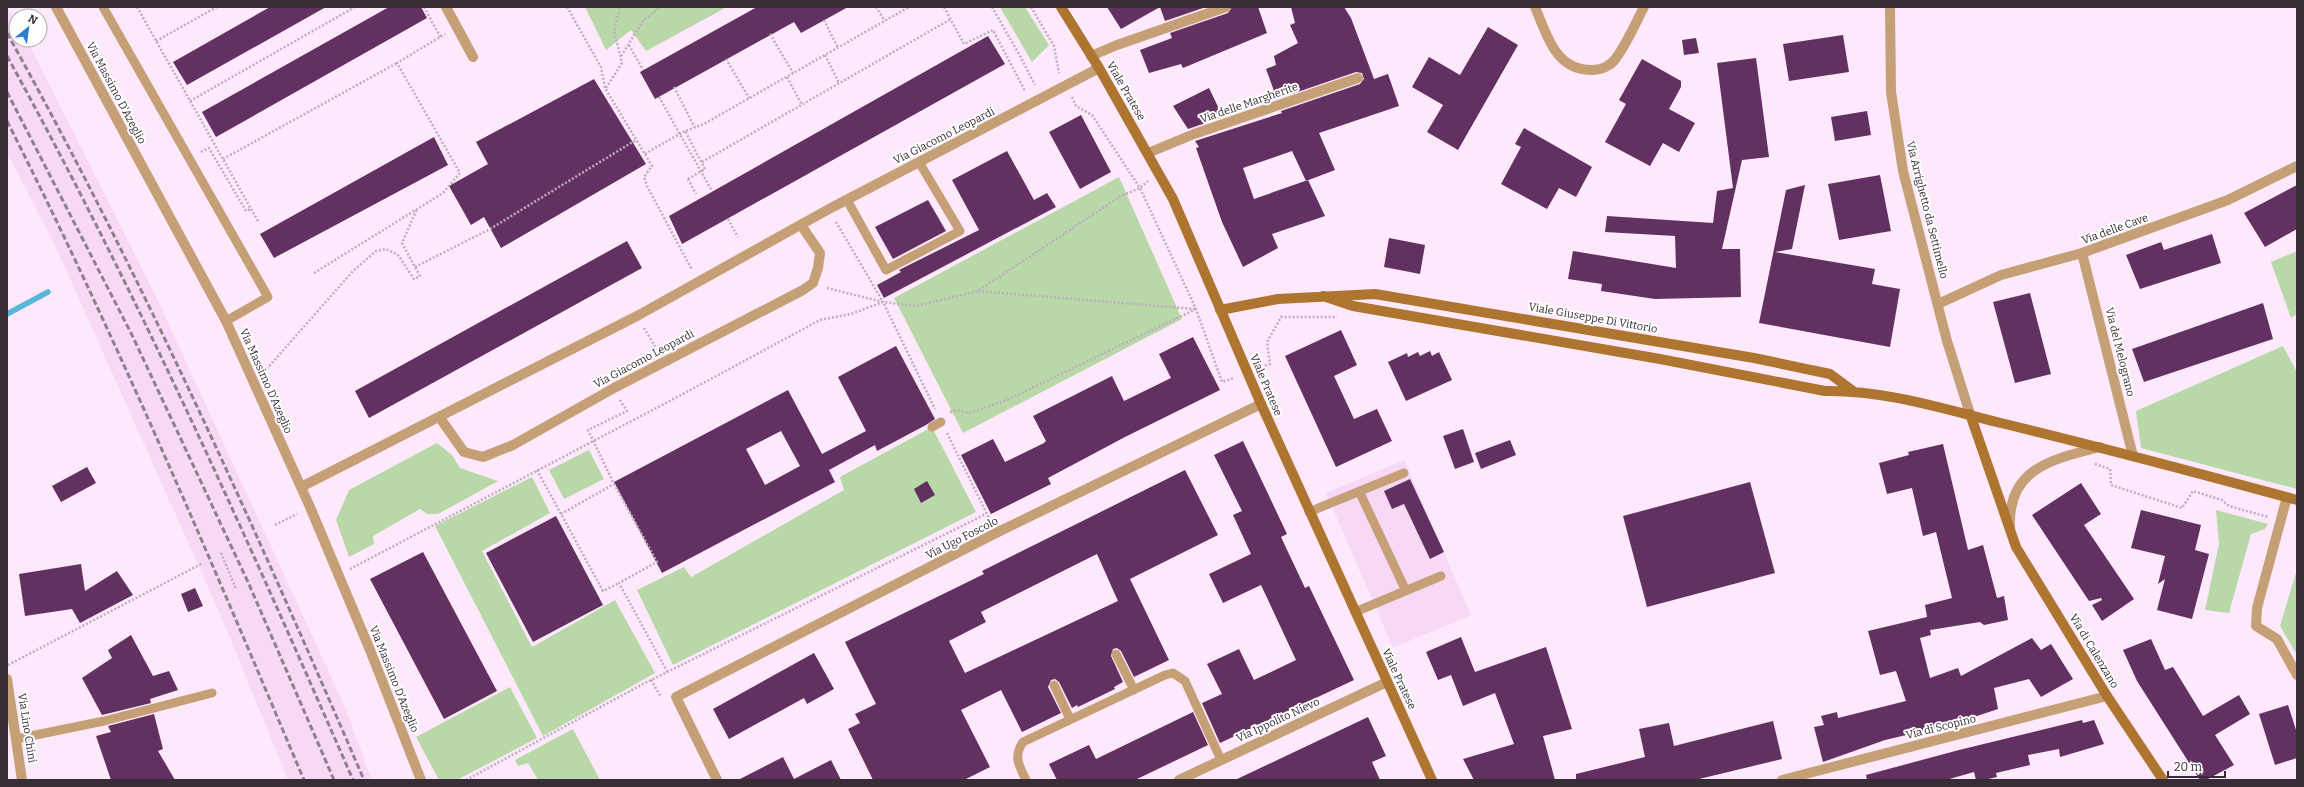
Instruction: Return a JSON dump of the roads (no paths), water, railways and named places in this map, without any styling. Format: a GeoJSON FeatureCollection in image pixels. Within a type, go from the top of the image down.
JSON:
{"type":"FeatureCollection","features":[{"type":"Feature","properties":{"kind":"main road","name":"Viale Pratese"},"geometry":{"type":"LineString","coordinates":[[1062,7],[1099,68],[1173,199],[1309,512],[1432,780]]}},
{"type":"Feature","properties":{"kind":"main road","name":"Viale Giuseppe Di Vittorio"},"geometry":{"type":"LineString","coordinates":[[1220,310],[1278,299],[1323,296],[1375,294],[1408,298],[1671,343],[1830,374],[1853,391]]}},
{"type":"Feature","properties":{"kind":"main road","name":"Viale Giuseppe Di Vittorio"},"geometry":{"type":"LineString","coordinates":[[1323,296],[1353,306],[1826,391],[1853,391],[1970,414],[2292,498]]}},
{"type":"Feature","properties":{"kind":"main road","name":"Via di Calenzano"},"geometry":{"type":"LineString","coordinates":[[1970,414],[2016,547],[2107,696],[2163,780]]}},
{"type":"Feature","properties":{"kind":"street","name":"Via Massimo D'Azeglio"},"geometry":{"type":"LineString","coordinates":[[56,7],[226,321],[310,507],[370,650],[421,780]]}},
{"type":"Feature","properties":{"kind":"street"},"geometry":{"type":"LineString","coordinates":[[446,7],[472,57]]}},
{"type":"Feature","properties":{"kind":"street"},"geometry":{"type":"LineString","coordinates":[[1092,56],[1117,45],[1226,7]]}},
{"type":"Feature","properties":{"kind":"street"},"geometry":{"type":"LineString","coordinates":[[1535,7],[1553,50],[1567,64],[1581,70],[1604,68],[1616,59],[1644,7]]}},
{"type":"Feature","properties":{"kind":"street","name":"Via Arrighetto da Settimello"},"geometry":{"type":"LineString","coordinates":[[1890,7],[1891,92],[1903,171],[1938,304],[1970,414]]}},
{"type":"Feature","properties":{"kind":"street","name":"Via Giacomo Leopardi"},"geometry":{"type":"LineString","coordinates":[[301,487],[440,418],[637,316],[829,209],[1099,68]]}},
{"type":"Feature","properties":{"kind":"street","name":"Via delle Margherite"},"geometry":{"type":"LineString","coordinates":[[1148,153],[1194,134],[1358,78]]}},
{"type":"Feature","properties":{"kind":"street","name":"Via delle Cave"},"geometry":{"type":"LineString","coordinates":[[1938,304],[2001,275],[2082,253],[2228,200],[2297,166]]}},
{"type":"Feature","properties":{"kind":"street","name":"Via Giacomo Leopardi"},"geometry":{"type":"LineString","coordinates":[[440,418],[464,452],[483,457],[513,445],[614,388],[803,290],[813,283],[818,268],[820,253],[801,225]]}},
{"type":"Feature","properties":{"kind":"street","name":"Via del Melograno"},"geometry":{"type":"LineString","coordinates":[[2082,253],[2133,456]]}},
{"type":"Feature","properties":{"kind":"street","name":"Via Ugo Foscolo"},"geometry":{"type":"LineString","coordinates":[[716,780],[676,697],[996,533],[1261,404]]}},
{"type":"Feature","properties":{"kind":"street","name":"Via di Calenzano"},"geometry":{"type":"LineString","coordinates":[[2010,532],[2012,506],[2025,479],[2047,462],[2100,447]]}},
{"type":"Feature","properties":{"kind":"street"},"geometry":{"type":"LineString","coordinates":[[2292,498],[2282,521],[2257,608],[2256,626],[2277,639],[2297,675]]}},
{"type":"Feature","properties":{"kind":"street","name":"Via Lino Chini"},"geometry":{"type":"LineString","coordinates":[[7,679],[22,780]]}},
{"type":"Feature","properties":{"kind":"street","name":"Via Ippolito Nievo"},"geometry":{"type":"LineString","coordinates":[[1179,780],[1387,682]]}},
{"type":"Feature","properties":{"kind":"street","name":"Via di Scopino"},"geometry":{"type":"LineString","coordinates":[[1782,780],[2107,696]]}},
{"type":"Feature","properties":{"kind":"lane"},"geometry":{"type":"LineString","coordinates":[[103,7],[268,296],[226,321]]}},
{"type":"Feature","properties":{"kind":"lane"},"geometry":{"type":"LineString","coordinates":[[847,200],[886,270],[960,231],[919,162]]}},
{"type":"Feature","properties":{"kind":"lane"},"geometry":{"type":"LineString","coordinates":[[932,427],[940,419]]}},
{"type":"Feature","properties":{"kind":"lane"},"geometry":{"type":"LineString","coordinates":[[1309,512],[1404,473]]}},
{"type":"Feature","properties":{"kind":"lane"},"geometry":{"type":"LineString","coordinates":[[1359,491],[1406,591]]}},
{"type":"Feature","properties":{"kind":"lane"},"geometry":{"type":"LineString","coordinates":[[1355,612],[1441,576]]}},
{"type":"Feature","properties":{"kind":"lane"},"geometry":{"type":"LineString","coordinates":[[1116,654],[1134,690]]}},
{"type":"Feature","properties":{"kind":"lane"},"geometry":{"type":"LineString","coordinates":[[1026,780],[1018,763],[1017,751],[1023,742],[1165,675],[1173,673],[1179,676],[1188,686],[1221,760]]}},
{"type":"Feature","properties":{"kind":"lane"},"geometry":{"type":"LineString","coordinates":[[1054,685],[1070,719]]}},
{"type":"Feature","properties":{"kind":"lane"},"geometry":{"type":"LineString","coordinates":[[16,739],[104,721],[212,693]]}},
{"type":"Feature","properties":{"kind":"waterway"},"geometry":{"type":"LineString","coordinates":[[7,314],[48,292]]}},
{"type":"Feature","properties":{"kind":"railway"},"geometry":{"type":"LineString","coordinates":[[7,33],[104,216],[195,402],[281,590],[364,780]]}},
{"type":"Feature","properties":{"kind":"railway"},"geometry":{"type":"LineString","coordinates":[[7,56],[55,144],[145,323],[231,505],[353,780]]}},
{"type":"Feature","properties":{"kind":"railway"},"geometry":{"type":"LineString","coordinates":[[7,92],[132,335],[248,582],[334,780]]}},
{"type":"Feature","properties":{"kind":"railway"},"geometry":{"type":"LineString","coordinates":[[7,121],[124,365],[304,780]]}}]}
